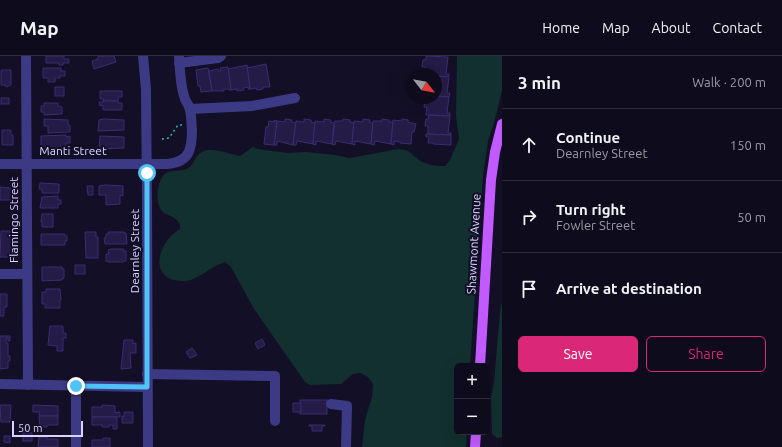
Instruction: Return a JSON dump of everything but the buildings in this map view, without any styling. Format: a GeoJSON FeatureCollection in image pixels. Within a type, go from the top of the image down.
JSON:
{"type":"FeatureCollection","features":[{"type":"Feature","properties":{"kind":"main road","name":"Shawmont Avenue"},"geometry":{"type":"LineString","coordinates":[[480,363],[492,172],[502,124]]}},
{"type":"Feature","properties":{"kind":"main road"},"geometry":{"type":"LineString","coordinates":[[475,447],[476,435]]}},
{"type":"Feature","properties":{"kind":"street","name":"Flamingo Street"},"geometry":{"type":"LineString","coordinates":[[26,56],[28,385]]}},
{"type":"Feature","properties":{"kind":"street","name":"Dearnley Street"},"geometry":{"type":"LineString","coordinates":[[143,56],[146,89],[148,447]]}},
{"type":"Feature","properties":{"kind":"street"},"geometry":{"type":"LineString","coordinates":[[221,56],[218,58],[179,60],[183,95],[190,109],[252,106],[295,98]]}},
{"type":"Feature","properties":{"kind":"street","name":"Manti Street"},"geometry":{"type":"LineString","coordinates":[[0,164],[174,164],[183,160],[191,149],[190,109]]}},
{"type":"Feature","properties":{"kind":"street"},"geometry":{"type":"LineString","coordinates":[[0,274],[27,274]]}},
{"type":"Feature","properties":{"kind":"street"},"geometry":{"type":"LineString","coordinates":[[147,374],[274,376],[275,421]]}},
{"type":"Feature","properties":{"kind":"street"},"geometry":{"type":"LineString","coordinates":[[0,384],[147,387]]}},
{"type":"Feature","properties":{"kind":"street"},"geometry":{"type":"LineString","coordinates":[[76,386],[76,447]]}},
{"type":"Feature","properties":{"kind":"street"},"geometry":{"type":"LineString","coordinates":[[331,404],[347,406],[346,447]]}},
{"type":"Feature","properties":{"kind":"path"},"geometry":{"type":"LineString","coordinates":[[162,139],[169,138],[178,125],[186,124]]}},
{"type":"Feature","properties":{"kind":"green space"},"geometry":{"type":"Polygon","coordinates":[[[457,56],[502,56],[502,91],[488,141],[483,176],[470,363],[454,363],[454,435],[467,435],[466,447],[362,447],[365,420],[372,397],[373,384],[368,377],[360,373],[353,374],[341,384],[310,385],[305,382],[254,309],[231,267],[225,262],[191,280],[174,280],[165,276],[159,261],[161,252],[165,243],[180,229],[180,225],[174,218],[162,211],[157,196],[159,184],[164,174],[189,168],[198,155],[207,150],[240,156],[253,147],[287,153],[307,152],[349,158],[399,149],[408,151],[425,163],[445,166],[450,160],[459,139],[456,116],[457,56]]]}},
{"type":"Feature","properties":{"kind":"green space"},"geometry":{"type":"Polygon","coordinates":[[[502,302],[502,437],[497,438],[492,434],[491,397],[494,382],[502,302]]]}},
{"type":"Feature","properties":{"kind":"route"},"geometry":{"type":"LineString","coordinates":[[76,386],[147,387],[147,173]]}}]}
